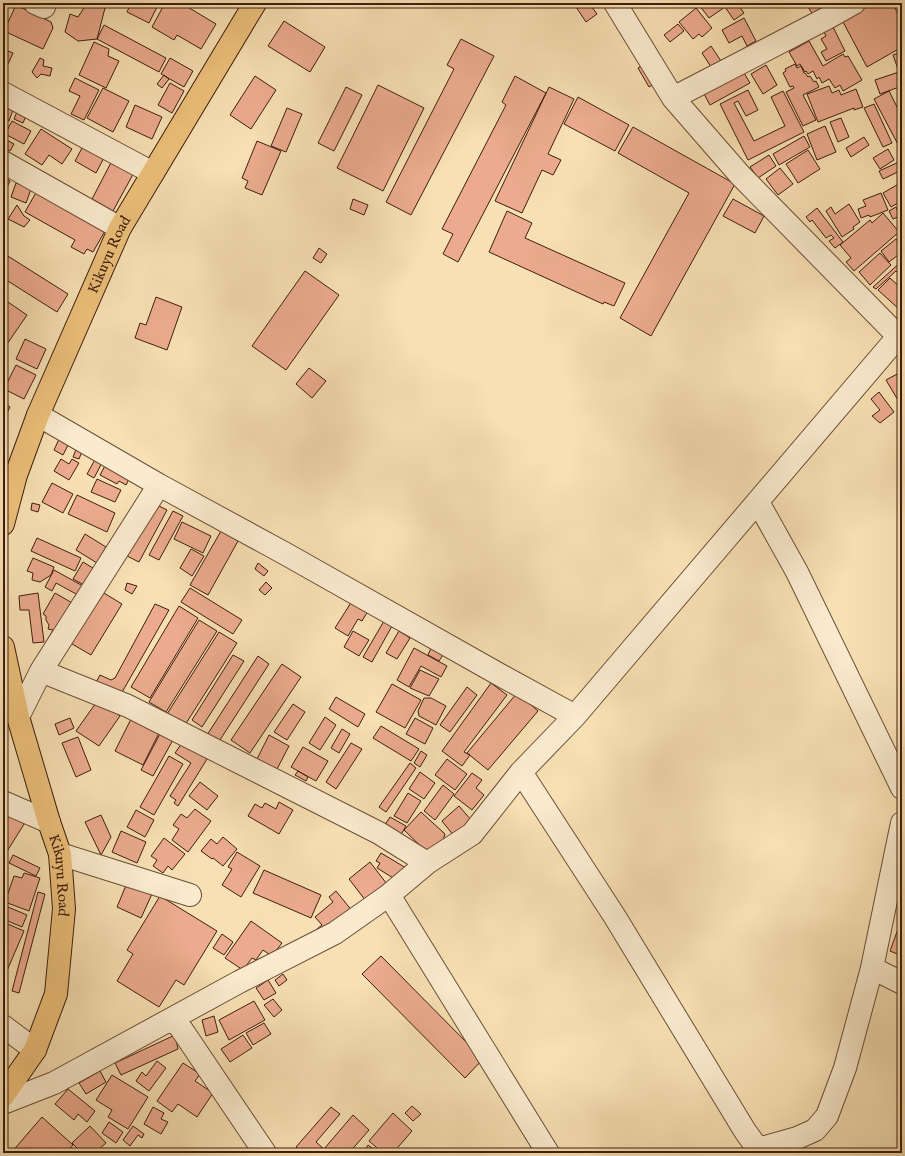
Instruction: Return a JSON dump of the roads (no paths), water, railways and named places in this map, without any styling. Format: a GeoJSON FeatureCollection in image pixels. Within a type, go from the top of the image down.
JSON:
{"type":"FeatureCollection","features":[{"type":"Feature","properties":{"kind":"main road","name":"Kikuyu Road"},"geometry":{"type":"LineString","coordinates":[[3,524],[16,475],[38,415],[120,228],[255,3]]}},
{"type":"Feature","properties":{"kind":"main road","name":"Kikuyu Road"},"geometry":{"type":"LineString","coordinates":[[3,647],[18,717],[60,854],[64,909],[56,994],[35,1050],[3,1096]]}},
{"type":"Feature","properties":{"kind":"street"},"geometry":{"type":"LineString","coordinates":[[3,1103],[54,1083],[239,982],[335,933],[389,895],[427,863],[472,834],[521,772],[575,716],[900,334],[740,175],[673,98],[615,3]]}},
{"type":"Feature","properties":{"kind":"street"},"geometry":{"type":"LineString","coordinates":[[673,98],[854,3]]}},
{"type":"Feature","properties":{"kind":"street"},"geometry":{"type":"LineString","coordinates":[[3,93],[154,173]]}},
{"type":"Feature","properties":{"kind":"street"},"geometry":{"type":"LineString","coordinates":[[3,162],[120,228]]}},
{"type":"Feature","properties":{"kind":"street"},"geometry":{"type":"LineString","coordinates":[[38,415],[158,485],[284,553],[575,716]]}},
{"type":"Feature","properties":{"kind":"street"},"geometry":{"type":"LineString","coordinates":[[18,717],[41,671],[158,485]]}},
{"type":"Feature","properties":{"kind":"street"},"geometry":{"type":"LineString","coordinates":[[758,502],[798,572],[902,788]]}},
{"type":"Feature","properties":{"kind":"street"},"geometry":{"type":"LineString","coordinates":[[41,671],[128,706],[379,833],[427,863]]}},
{"type":"Feature","properties":{"kind":"street"},"geometry":{"type":"LineString","coordinates":[[521,772],[615,917],[745,1131],[759,1151],[815,1130],[827,1116],[845,1068],[872,968],[902,823]]}},
{"type":"Feature","properties":{"kind":"street"},"geometry":{"type":"LineString","coordinates":[[3,802],[49,822]]}},
{"type":"Feature","properties":{"kind":"street"},"geometry":{"type":"LineString","coordinates":[[60,854],[190,895]]}},
{"type":"Feature","properties":{"kind":"street"},"geometry":{"type":"LineString","coordinates":[[389,895],[548,1153]]}},
{"type":"Feature","properties":{"kind":"street"},"geometry":{"type":"LineString","coordinates":[[872,968],[902,984]]}},
{"type":"Feature","properties":{"kind":"street"},"geometry":{"type":"LineString","coordinates":[[174,1018],[265,1153]]}},
{"type":"Feature","properties":{"kind":"street"},"geometry":{"type":"LineString","coordinates":[[3,1026],[35,1050]]}}]}
